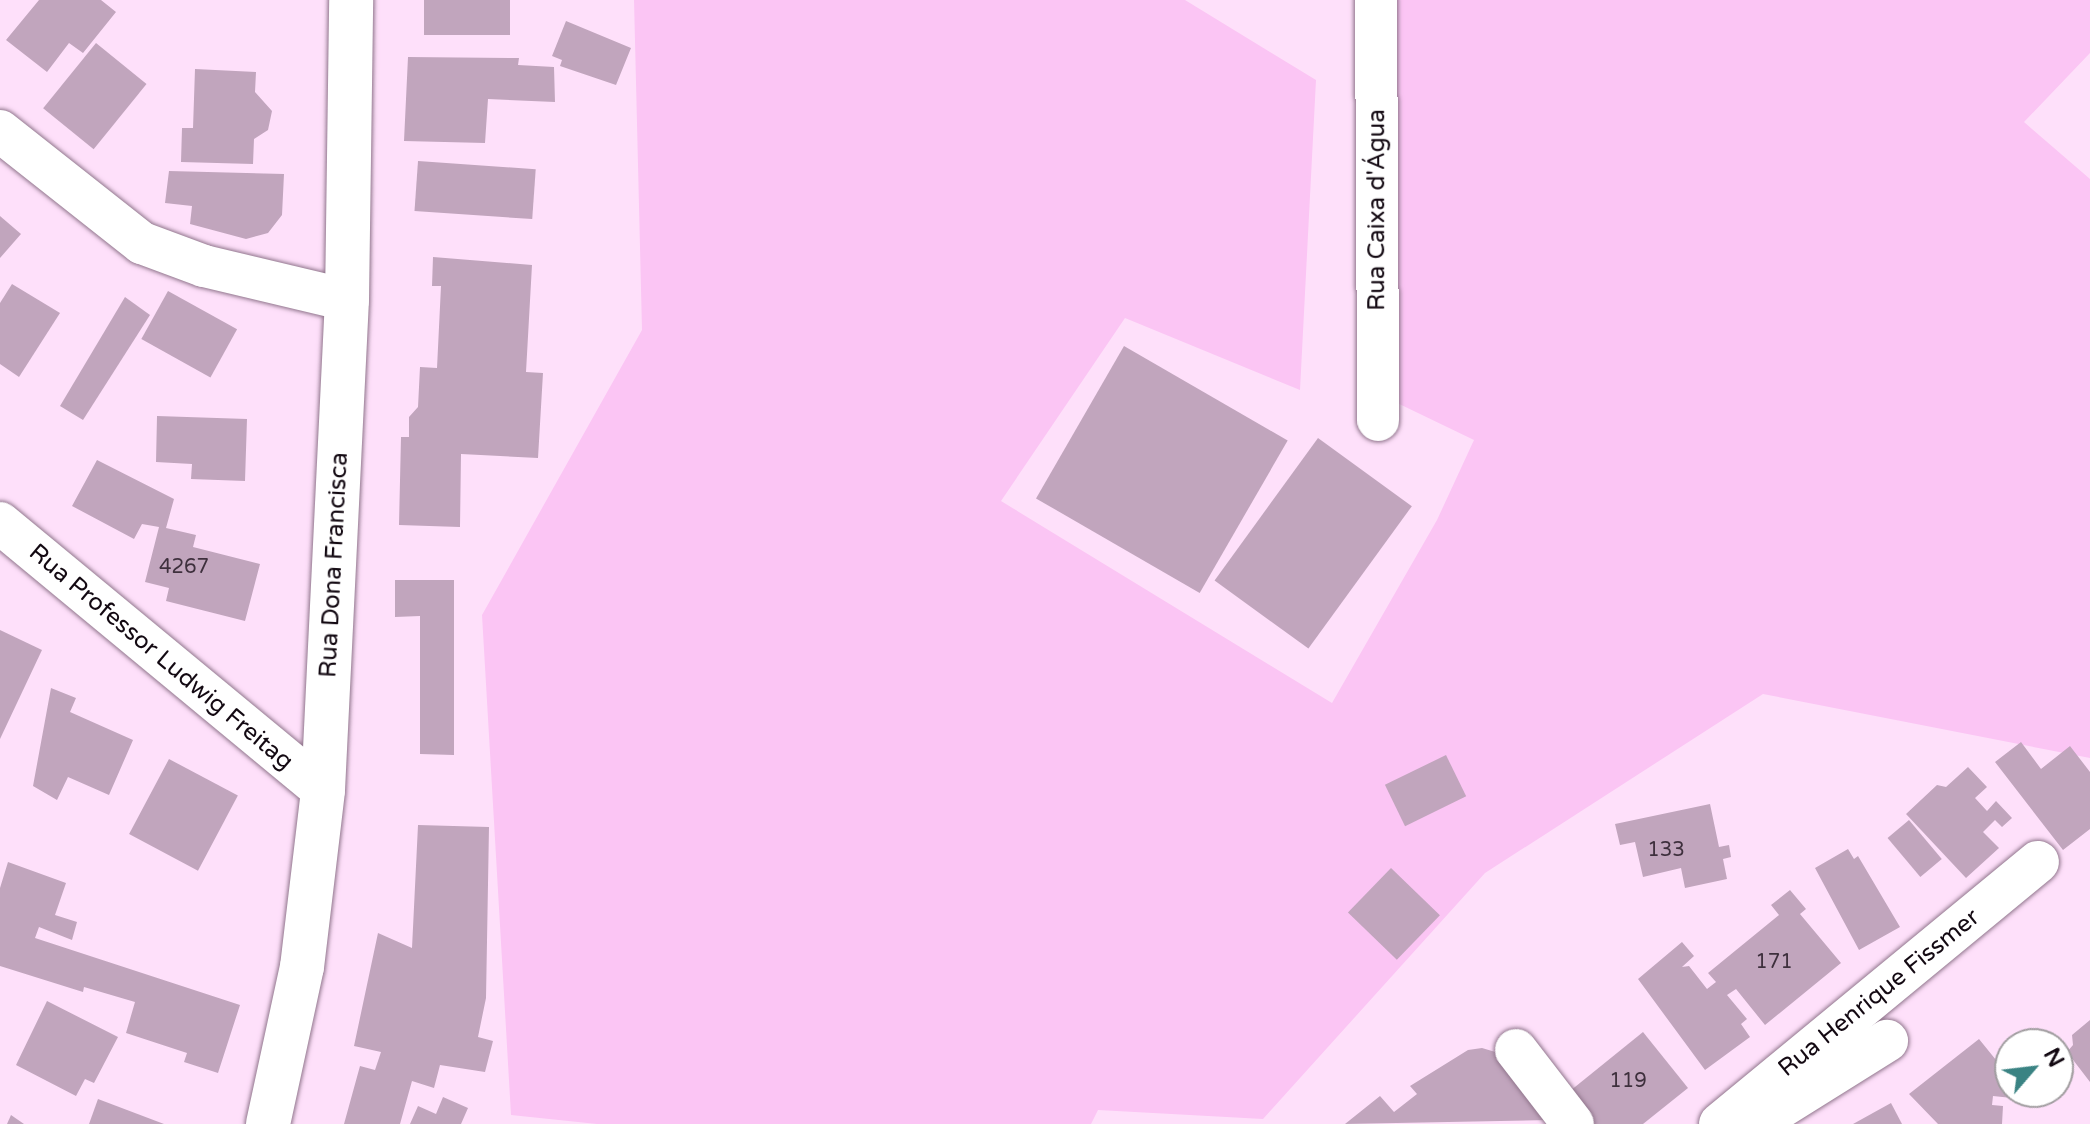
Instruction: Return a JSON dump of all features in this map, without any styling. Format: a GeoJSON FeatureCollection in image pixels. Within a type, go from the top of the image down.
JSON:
{"type":"FeatureCollection","features":[{"type":"Feature","properties":{"kind":"main road","name":"Rua Dona Francisca"},"geometry":{"type":"LineString","coordinates":[[268,1124],[300,981],[323,790],[347,300],[351,0]]}},
{"type":"Feature","properties":{"kind":"street","name":"Rua Caixa d'Água"},"geometry":{"type":"LineString","coordinates":[[1376,0],[1378,420]]}},
{"type":"Feature","properties":{"kind":"street"},"geometry":{"type":"LineString","coordinates":[[0,131],[142,243],[204,266],[347,300]]}},
{"type":"Feature","properties":{"kind":"street","name":"Rua Professor Ludwig Freitag"},"geometry":{"type":"LineString","coordinates":[[0,523],[323,790]]}},
{"type":"Feature","properties":{"kind":"street","name":"Rua Henrique Fissmer"},"geometry":{"type":"LineString","coordinates":[[1720,1124],[2038,862]]}},
{"type":"Feature","properties":{"kind":"street"},"geometry":{"type":"LineString","coordinates":[[1754,1124],[1887,1041]]}},
{"type":"Feature","properties":{"kind":"street"},"geometry":{"type":"LineString","coordinates":[[1516,1050],[1573,1124]]}},
{"type":"Feature","properties":{"kind":"shaded area"},"geometry":{"type":"Polygon","coordinates":[[[634,0],[1185,0],[1316,80],[1300,390],[1125,318],[1001,501],[1332,703],[1437,520],[1474,440],[1391,400],[1388,0],[2090,0],[2090,53],[2024,122],[2090,179],[2090,758],[1763,694],[1485,873],[1263,1119],[1098,1110],[1091,1124],[597,1124],[511,1115],[482,615],[642,330],[634,0]]]}},
{"type":"Feature","properties":{"kind":"building"},"geometry":{"type":"Polygon","coordinates":[[[39,0],[101,0],[116,12],[83,53],[69,43],[47,72],[6,40],[39,0]]]}},
{"type":"Feature","properties":{"kind":"building"},"geometry":{"type":"Polygon","coordinates":[[[424,0],[510,0],[510,35],[424,35],[424,0]]]}},
{"type":"Feature","properties":{"kind":"building"},"geometry":{"type":"Polygon","coordinates":[[[566,21],[631,48],[616,85],[560,66],[562,60],[552,56],[566,21]]]}},
{"type":"Feature","properties":{"kind":"building"},"geometry":{"type":"Polygon","coordinates":[[[96,43],[147,84],[94,149],[43,108],[96,43]]]}},
{"type":"Feature","properties":{"kind":"building"},"geometry":{"type":"Polygon","coordinates":[[[408,57],[519,58],[518,65],[554,67],[555,102],[488,99],[485,143],[404,141],[408,57]]]}},
{"type":"Feature","properties":{"kind":"building"},"geometry":{"type":"Polygon","coordinates":[[[195,69],[256,72],[255,92],[272,111],[268,130],[254,139],[253,164],[181,162],[182,128],[193,128],[195,69]]]}},
{"type":"Feature","properties":{"kind":"building"},"geometry":{"type":"Polygon","coordinates":[[[418,161],[536,169],[532,219],[415,211],[418,161]]]}},
{"type":"Feature","properties":{"kind":"building"},"geometry":{"type":"Polygon","coordinates":[[[169,171],[284,174],[282,215],[268,233],[246,239],[190,224],[192,206],[165,203],[169,171]]]}},
{"type":"Feature","properties":{"kind":"building"},"geometry":{"type":"Polygon","coordinates":[[[0,216],[21,234],[0,258],[0,216]]]}},
{"type":"Feature","properties":{"kind":"building"},"geometry":{"type":"Polygon","coordinates":[[[433,257],[532,265],[526,372],[543,373],[538,458],[461,454],[460,527],[399,525],[401,437],[409,437],[409,417],[418,407],[420,367],[437,368],[441,286],[432,286],[433,257]]]}},
{"type":"Feature","properties":{"kind":"building"},"geometry":{"type":"Polygon","coordinates":[[[12,284],[60,313],[19,377],[0,364],[0,303],[12,284]]]}},
{"type":"Feature","properties":{"kind":"building"},"geometry":{"type":"Polygon","coordinates":[[[168,291],[237,329],[210,377],[141,339],[168,291]]]}},
{"type":"Feature","properties":{"kind":"building"},"geometry":{"type":"Polygon","coordinates":[[[125,297],[150,315],[83,420],[60,406],[125,297]]]}},
{"type":"Feature","properties":{"kind":"building"},"geometry":{"type":"Polygon","coordinates":[[[1124,346],[1288,440],[1200,593],[1036,498],[1124,346]]]}},
{"type":"Feature","properties":{"kind":"building"},"geometry":{"type":"Polygon","coordinates":[[[157,416],[247,419],[245,481],[191,479],[192,464],[156,462],[157,416]]]}},
{"type":"Feature","properties":{"kind":"building"},"geometry":{"type":"Polygon","coordinates":[[[1318,438],[1412,506],[1308,649],[1215,580],[1318,438]]]}},
{"type":"Feature","properties":{"kind":"building"},"geometry":{"type":"Polygon","coordinates":[[[97,460],[174,499],[166,528],[196,535],[193,547],[260,564],[245,621],[166,601],[169,588],[145,582],[159,527],[142,524],[134,539],[72,506],[97,460]]]}},
{"type":"Feature","properties":{"kind":"building"},"geometry":{"type":"Polygon","coordinates":[[[395,580],[454,580],[454,755],[420,754],[420,616],[395,617],[395,580]]]}},
{"type":"Feature","properties":{"kind":"building"},"geometry":{"type":"Polygon","coordinates":[[[0,630],[42,650],[0,739],[0,630]]]}},
{"type":"Feature","properties":{"kind":"building"},"geometry":{"type":"Polygon","coordinates":[[[51,688],[76,698],[70,712],[133,740],[109,795],[68,777],[57,800],[33,786],[51,688]]]}},
{"type":"Feature","properties":{"kind":"building"},"geometry":{"type":"Polygon","coordinates":[[[2021,742],[2041,769],[2070,746],[2090,772],[2090,829],[2063,850],[1995,762],[2021,742]]]}},
{"type":"Feature","properties":{"kind":"building"},"geometry":{"type":"Polygon","coordinates":[[[1446,755],[1466,796],[1405,826],[1385,785],[1446,755]]]}},
{"type":"Feature","properties":{"kind":"building"},"geometry":{"type":"Polygon","coordinates":[[[169,759],[238,796],[198,871],[129,834],[169,759]]]}},
{"type":"Feature","properties":{"kind":"building"},"geometry":{"type":"Polygon","coordinates":[[[1968,767],[1987,787],[1975,798],[1987,811],[1996,801],[2012,818],[2002,827],[1995,820],[1983,832],[1999,848],[1966,878],[1906,814],[1937,785],[1946,787],[1968,767]]]}},
{"type":"Feature","properties":{"kind":"building"},"geometry":{"type":"Polygon","coordinates":[[[1710,804],[1719,847],[1729,845],[1731,857],[1723,859],[1727,879],[1685,888],[1681,868],[1643,877],[1635,842],[1620,845],[1615,824],[1710,804]]]}},
{"type":"Feature","properties":{"kind":"building"},"geometry":{"type":"Polygon","coordinates":[[[1909,820],[1942,859],[1920,877],[1888,838],[1909,820]]]}},
{"type":"Feature","properties":{"kind":"building"},"geometry":{"type":"Polygon","coordinates":[[[418,825],[489,827],[486,998],[478,1037],[493,1041],[485,1072],[440,1065],[434,1088],[412,1081],[400,1124],[344,1124],[360,1066],[375,1070],[381,1052],[354,1046],[378,933],[412,948],[418,825]]]}},
{"type":"Feature","properties":{"kind":"building"},"geometry":{"type":"Polygon","coordinates":[[[1848,849],[1854,859],[1858,856],[1900,927],[1859,950],[1815,868],[1848,849]]]}},
{"type":"Feature","properties":{"kind":"building"},"geometry":{"type":"Polygon","coordinates":[[[8,862],[66,883],[55,915],[77,922],[72,940],[39,927],[35,938],[240,1005],[218,1073],[184,1062],[187,1053],[126,1033],[135,1002],[84,987],[83,992],[0,966],[0,888],[8,862]]]}},
{"type":"Feature","properties":{"kind":"building"},"geometry":{"type":"Polygon","coordinates":[[[1391,868],[1440,915],[1397,960],[1348,913],[1391,868]]]}},
{"type":"Feature","properties":{"kind":"building"},"geometry":{"type":"Polygon","coordinates":[[[1790,890],[1806,909],[1800,914],[1841,963],[1765,1025],[1736,989],[1727,995],[1747,1019],[1741,1024],[1750,1037],[1705,1070],[1638,979],[1682,942],[1694,956],[1682,967],[1689,966],[1707,989],[1716,982],[1708,973],[1779,915],[1771,905],[1790,890]]]}},
{"type":"Feature","properties":{"kind":"building"},"geometry":{"type":"Polygon","coordinates":[[[47,1001],[118,1037],[94,1083],[85,1079],[76,1096],[16,1065],[47,1001]]]}},
{"type":"Feature","properties":{"kind":"building"},"geometry":{"type":"Polygon","coordinates":[[[2090,1020],[2090,1082],[2074,1061],[2074,1033],[2090,1020]]]}},
{"type":"Feature","properties":{"kind":"building"},"geometry":{"type":"Polygon","coordinates":[[[1643,1032],[1688,1088],[1643,1124],[1594,1124],[1570,1091],[1643,1032]]]}},
{"type":"Feature","properties":{"kind":"building"},"geometry":{"type":"Polygon","coordinates":[[[1979,1039],[1994,1058],[1992,1105],[2003,1108],[2002,1124],[1938,1124],[1909,1094],[1979,1039]]]}},
{"type":"Feature","properties":{"kind":"building"},"geometry":{"type":"Polygon","coordinates":[[[1482,1048],[1502,1054],[1549,1120],[1345,1124],[1380,1096],[1394,1112],[1417,1094],[1410,1086],[1468,1050],[1482,1048]]]}},
{"type":"Feature","properties":{"kind":"building"},"geometry":{"type":"Polygon","coordinates":[[[443,1097],[468,1108],[461,1124],[410,1124],[418,1106],[436,1114],[443,1097]]]}},
{"type":"Feature","properties":{"kind":"building"},"geometry":{"type":"Polygon","coordinates":[[[98,1099],[164,1124],[89,1124],[98,1099]]]}},
{"type":"Feature","properties":{"kind":"building"},"geometry":{"type":"Polygon","coordinates":[[[1891,1103],[1902,1124],[1853,1124],[1891,1103]]]}},
{"type":"Feature","properties":{"kind":"building"},"geometry":{"type":"Polygon","coordinates":[[[11,1115],[24,1124],[7,1124],[11,1115]]]}}]}
